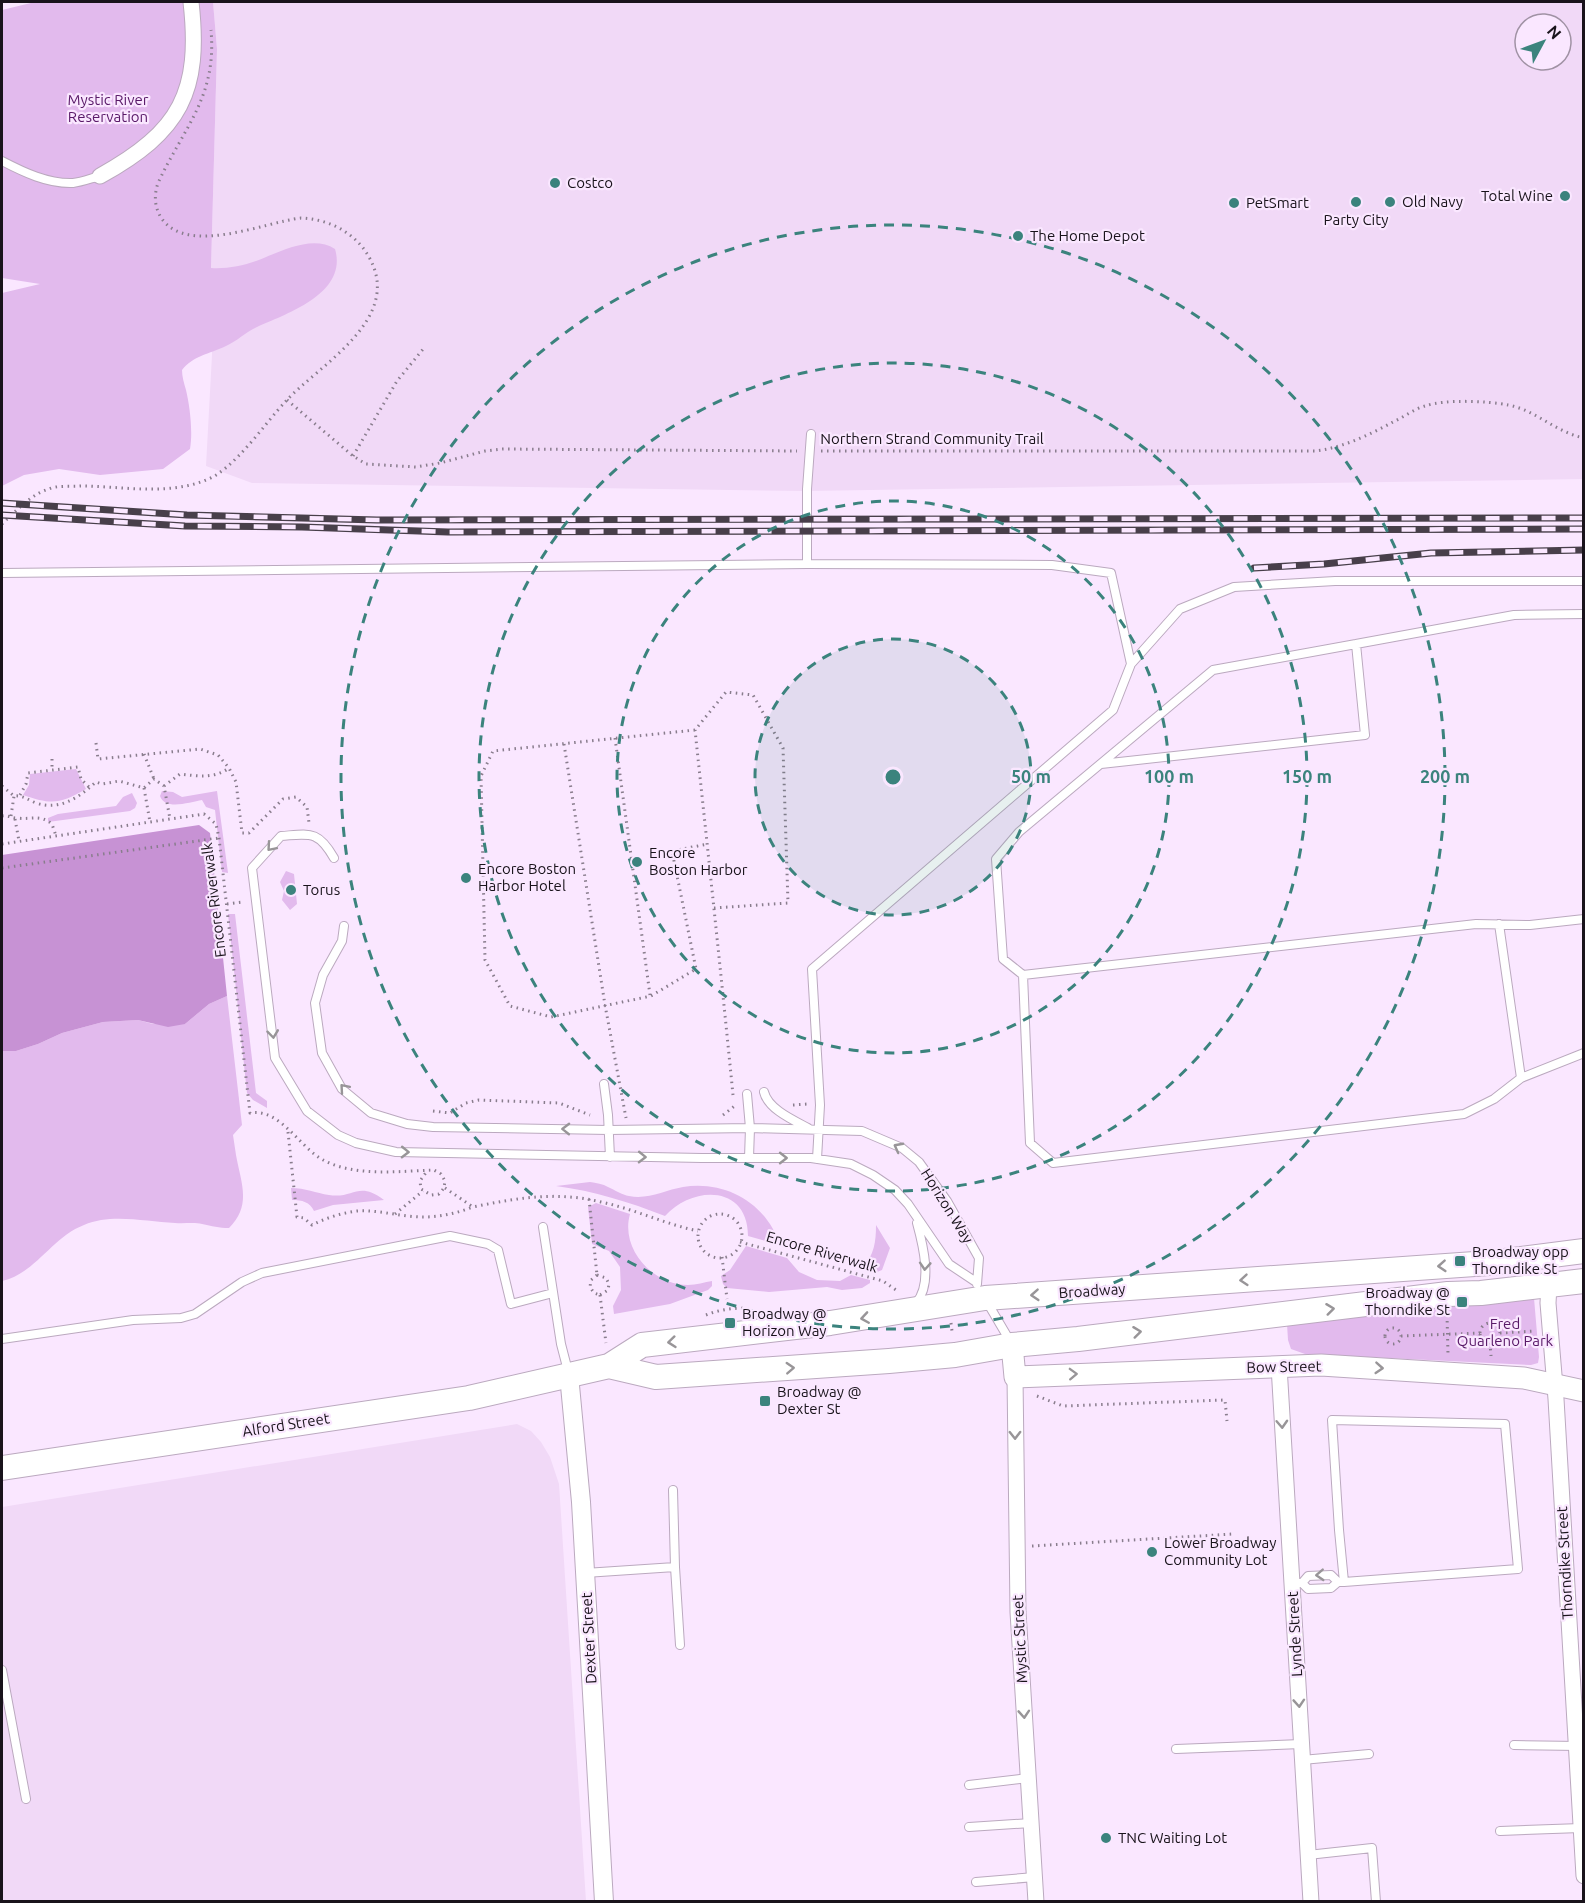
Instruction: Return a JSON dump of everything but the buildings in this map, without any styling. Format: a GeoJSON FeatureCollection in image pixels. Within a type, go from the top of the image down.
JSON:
{"type":"FeatureCollection","features":[{"type":"Feature","properties":{"kind":"main road","name":"Broadway"},"geometry":{"type":"LineString","coordinates":[[569,1375],[608,1355],[642,1345],[830,1323],[909,1311],[981,1290],[1489,1263],[1584,1251]]}},
{"type":"Feature","properties":{"kind":"main road","name":"Broadway"},"geometry":{"type":"LineString","coordinates":[[608,1355],[656,1377],[949,1356],[1012,1345],[1078,1340],[1448,1294],[1584,1281]]}},
{"type":"Feature","properties":{"kind":"main road"},"geometry":{"type":"LineString","coordinates":[[1012,1345],[1015,1377]]}},
{"type":"Feature","properties":{"kind":"main road","name":"Bow Street"},"geometry":{"type":"LineString","coordinates":[[1015,1377],[1279,1366],[1371,1368],[1524,1378],[1584,1391]]}},
{"type":"Feature","properties":{"kind":"main road","name":"Alford Street"},"geometry":{"type":"LineString","coordinates":[[2,1468],[469,1398],[569,1375]]}},
{"type":"Feature","properties":{"kind":"street"},"geometry":{"type":"LineString","coordinates":[[100,176],[140,151],[173,117],[185,97],[195,55],[191,2]]}},
{"type":"Feature","properties":{"kind":"street","name":"Thorndike Street"},"geometry":{"type":"LineString","coordinates":[[1549,1286],[1548,1304],[1579,1712],[1584,1875]]}},
{"type":"Feature","properties":{"kind":"street","name":"Lynde Street"},"geometry":{"type":"LineString","coordinates":[[1279,1366],[1297,1583],[1301,1744],[1311,1902]]}},
{"type":"Feature","properties":{"kind":"street","name":"Dexter Street"},"geometry":{"type":"LineString","coordinates":[[569,1375],[582,1502],[603,1902]]}},
{"type":"Feature","properties":{"kind":"street","name":"Mystic Street"},"geometry":{"type":"LineString","coordinates":[[1015,1377],[1018,1612],[1036,1902]]}},
{"type":"Feature","properties":{"kind":"lane"},"geometry":{"type":"LineString","coordinates":[[2,161],[21,171],[51,181],[73,183],[100,176]]}},
{"type":"Feature","properties":{"kind":"lane"},"geometry":{"type":"LineString","coordinates":[[807,564],[807,489],[811,434]]}},
{"type":"Feature","properties":{"kind":"lane"},"geometry":{"type":"LineString","coordinates":[[2,573],[807,564],[1052,566],[1111,573],[1131,664]]}},
{"type":"Feature","properties":{"kind":"lane"},"geometry":{"type":"LineString","coordinates":[[817,1159],[816,1130],[820,1105],[812,969],[1113,710],[1131,664],[1180,609],[1234,587],[1335,581],[1584,581]]}},
{"type":"Feature","properties":{"kind":"lane"},"geometry":{"type":"LineString","coordinates":[[1584,614],[1514,615],[1213,670],[1019,832],[996,859],[1003,959],[1023,975],[1476,924],[1530,925],[1584,919]]}},
{"type":"Feature","properties":{"kind":"lane"},"geometry":{"type":"LineString","coordinates":[[1101,764],[1365,735],[1356,644]]}},
{"type":"Feature","properties":{"kind":"lane"},"geometry":{"type":"LineString","coordinates":[[334,858],[325,842],[310,834],[281,836],[252,868],[275,1058],[308,1111],[338,1135],[356,1143],[396,1152],[817,1159],[851,1164],[895,1190],[908,1204],[949,1264],[981,1290],[1012,1345]]}},
{"type":"Feature","properties":{"kind":"lane"},"geometry":{"type":"LineString","coordinates":[[1498,924],[1521,1078]]}},
{"type":"Feature","properties":{"kind":"lane","name":"Horizon Way"},"geometry":{"type":"LineString","coordinates":[[344,926],[342,941],[323,975],[315,1003],[322,1053],[342,1089],[371,1113],[406,1124],[433,1127],[609,1130],[750,1128],[862,1131],[902,1148],[919,1162],[947,1201],[979,1258],[981,1290]]}},
{"type":"Feature","properties":{"kind":"lane"},"geometry":{"type":"LineString","coordinates":[[1023,975],[1030,1143],[1053,1163],[1464,1114],[1494,1099],[1521,1078],[1584,1053]]}},
{"type":"Feature","properties":{"kind":"lane"},"geometry":{"type":"LineString","coordinates":[[604,1084],[610,1157]]}},
{"type":"Feature","properties":{"kind":"lane"},"geometry":{"type":"LineString","coordinates":[[765,1096],[785,1115],[816,1130]]}},
{"type":"Feature","properties":{"kind":"lane"},"geometry":{"type":"LineString","coordinates":[[748,1098],[749,1158]]}},
{"type":"Feature","properties":{"kind":"lane"},"geometry":{"type":"LineString","coordinates":[[909,1311],[921,1298],[926,1254],[916,1218]]}},
{"type":"Feature","properties":{"kind":"lane"},"geometry":{"type":"LineString","coordinates":[[543,1227],[561,1344],[569,1375]]}},
{"type":"Feature","properties":{"kind":"lane"},"geometry":{"type":"LineString","coordinates":[[2,1339],[133,1320],[181,1318],[195,1314],[242,1282],[262,1273],[450,1236],[488,1244],[498,1250],[511,1304],[553,1293]]}},
{"type":"Feature","properties":{"kind":"lane"},"geometry":{"type":"LineString","coordinates":[[1341,1582],[1331,1575],[1308,1576],[1297,1583],[1308,1589],[1331,1588],[1341,1582],[1518,1569],[1505,1424],[1332,1420],[1341,1582]]}},
{"type":"Feature","properties":{"kind":"lane"},"geometry":{"type":"LineString","coordinates":[[673,1490],[680,1645]]}},
{"type":"Feature","properties":{"kind":"lane"},"geometry":{"type":"LineString","coordinates":[[585,1573],[675,1567]]}},
{"type":"Feature","properties":{"kind":"lane"},"geometry":{"type":"LineString","coordinates":[[2,1670],[26,1799]]}},
{"type":"Feature","properties":{"kind":"lane"},"geometry":{"type":"LineString","coordinates":[[1176,1749],[1301,1744]]}},
{"type":"Feature","properties":{"kind":"lane"},"geometry":{"type":"LineString","coordinates":[[1514,1745],[1580,1746]]}},
{"type":"Feature","properties":{"kind":"lane"},"geometry":{"type":"LineString","coordinates":[[1302,1760],[1369,1754]]}},
{"type":"Feature","properties":{"kind":"lane"},"geometry":{"type":"LineString","coordinates":[[969,1785],[1028,1778]]}},
{"type":"Feature","properties":{"kind":"lane"},"geometry":{"type":"LineString","coordinates":[[969,1827],[1031,1823]]}},
{"type":"Feature","properties":{"kind":"lane"},"geometry":{"type":"LineString","coordinates":[[1500,1832],[1581,1828]]}},
{"type":"Feature","properties":{"kind":"lane"},"geometry":{"type":"LineString","coordinates":[[1308,1854],[1372,1848],[1376,1902]]}},
{"type":"Feature","properties":{"kind":"lane"},"geometry":{"type":"LineString","coordinates":[[976,1882],[1035,1877]]}},
{"type":"Feature","properties":{"kind":"path"},"geometry":{"type":"LineString","coordinates":[[2,524],[37,494],[48,489],[91,486],[165,488],[197,484],[214,477],[225,469],[287,400],[335,359],[358,334],[373,305],[376,276],[367,254],[355,239],[336,226],[320,219],[296,218],[220,236],[203,237],[177,230],[161,217],[156,205],[156,189],[165,168],[202,102],[210,71],[211,26]]}},
{"type":"Feature","properties":{"kind":"path"},"geometry":{"type":"LineString","coordinates":[[353,456],[397,381],[424,348]]}},
{"type":"Feature","properties":{"kind":"path","name":"Northern Strand Community Trail"},"geometry":{"type":"LineString","coordinates":[[287,400],[353,456],[366,464],[416,467],[503,449],[1307,452],[1330,449],[1354,440],[1416,409],[1441,402],[1510,405],[1530,413],[1563,433],[1584,438]]}},
{"type":"Feature","properties":{"kind":"path"},"geometry":{"type":"LineString","coordinates":[[708,844],[672,851],[696,969],[651,996],[551,1017],[510,1006],[485,960],[482,776],[493,751],[695,730],[726,692],[753,695],[783,748],[788,903],[714,908]]}},
{"type":"Feature","properties":{"kind":"path"},"geometry":{"type":"LineString","coordinates":[[695,730],[734,1106],[739,1128]]}},
{"type":"Feature","properties":{"kind":"path"},"geometry":{"type":"LineString","coordinates":[[615,738],[651,996]]}},
{"type":"Feature","properties":{"kind":"path"},"geometry":{"type":"LineString","coordinates":[[96,743],[98,759],[200,748],[219,755],[236,782],[242,833],[249,833],[283,799],[296,797],[307,807],[310,834]]}},
{"type":"Feature","properties":{"kind":"path"},"geometry":{"type":"LineString","coordinates":[[564,744],[627,1129]]}},
{"type":"Feature","properties":{"kind":"path"},"geometry":{"type":"LineString","coordinates":[[144,754],[154,779],[164,786],[170,819]]}},
{"type":"Feature","properties":{"kind":"path"},"geometry":{"type":"LineString","coordinates":[[52,759],[52,770]]}},
{"type":"Feature","properties":{"kind":"path"},"geometry":{"type":"LineString","coordinates":[[20,795],[26,784],[28,772],[78,767],[81,779],[90,788]]}},
{"type":"Feature","properties":{"kind":"path"},"geometry":{"type":"LineString","coordinates":[[164,786],[180,774],[208,777],[221,774],[229,768]]}},
{"type":"Feature","properties":{"kind":"path"},"geometry":{"type":"LineString","coordinates":[[144,788],[154,779]]}},
{"type":"Feature","properties":{"kind":"path"},"geometry":{"type":"LineString","coordinates":[[2,786],[14,796],[20,795],[38,804],[55,805],[74,801],[96,782],[102,784],[119,781],[144,788]]}},
{"type":"Feature","properties":{"kind":"path"},"geometry":{"type":"LineString","coordinates":[[144,788],[150,822]]}},
{"type":"Feature","properties":{"kind":"path"},"geometry":{"type":"LineString","coordinates":[[14,796],[13,818],[19,841]]}},
{"type":"Feature","properties":{"kind":"path","name":"Encore Riverwalk"},"geometry":{"type":"LineString","coordinates":[[2,844],[204,814],[216,824],[219,838],[250,1113],[270,1116],[308,1150],[335,1166],[358,1170],[427,1171]]}},
{"type":"Feature","properties":{"kind":"path"},"geometry":{"type":"LineString","coordinates":[[2,816],[45,819],[52,824],[56,836]]}},
{"type":"Feature","properties":{"kind":"path"},"geometry":{"type":"LineString","coordinates":[[2,868],[219,838]]}},
{"type":"Feature","properties":{"kind":"path"},"geometry":{"type":"LineString","coordinates":[[765,1096],[774,1097],[792,1106],[820,1105]]}},
{"type":"Feature","properties":{"kind":"path"},"geometry":{"type":"LineString","coordinates":[[717,1116],[723,1115],[748,1098]]}},
{"type":"Feature","properties":{"kind":"path"},"geometry":{"type":"LineString","coordinates":[[433,1111],[450,1113],[466,1103],[479,1100],[559,1103],[587,1115],[626,1115]]}},
{"type":"Feature","properties":{"kind":"path"},"geometry":{"type":"LineString","coordinates":[[288,1130],[297,1217],[304,1218],[312,1225],[336,1215],[357,1211],[438,1216],[532,1196],[565,1196],[621,1207],[672,1226],[698,1231]]}},
{"type":"Feature","properties":{"kind":"path"},"geometry":{"type":"LineString","coordinates":[[434,1170],[441,1174],[445,1181],[444,1188],[435,1196],[423,1191],[420,1180],[427,1171],[434,1170]]}},
{"type":"Feature","properties":{"kind":"path"},"geometry":{"type":"LineString","coordinates":[[444,1188],[473,1207]]}},
{"type":"Feature","properties":{"kind":"path"},"geometry":{"type":"LineString","coordinates":[[395,1214],[423,1191]]}},
{"type":"Feature","properties":{"kind":"path"},"geometry":{"type":"LineString","coordinates":[[589,1199],[597,1275]]}},
{"type":"Feature","properties":{"kind":"path"},"geometry":{"type":"LineString","coordinates":[[717,1214],[727,1215],[739,1226],[741,1242],[736,1251],[722,1257],[712,1256],[704,1251],[699,1242],[698,1231],[707,1218],[717,1214]]}},
{"type":"Feature","properties":{"kind":"path","name":"Encore Riverwalk"},"geometry":{"type":"LineString","coordinates":[[741,1242],[883,1281],[896,1290]]}},
{"type":"Feature","properties":{"kind":"path"},"geometry":{"type":"LineString","coordinates":[[722,1257],[727,1299]]}},
{"type":"Feature","properties":{"kind":"path"},"geometry":{"type":"LineString","coordinates":[[597,1275],[591,1280],[590,1287],[594,1293],[600,1295]]}},
{"type":"Feature","properties":{"kind":"path"},"geometry":{"type":"LineString","coordinates":[[597,1275],[606,1278],[609,1284],[608,1290],[600,1295]]}},
{"type":"Feature","properties":{"kind":"path"},"geometry":{"type":"LineString","coordinates":[[600,1295],[608,1355]]}},
{"type":"Feature","properties":{"kind":"path"},"geometry":{"type":"LineString","coordinates":[[1447,1308],[1448,1358]]}},
{"type":"Feature","properties":{"kind":"path"},"geometry":{"type":"LineString","coordinates":[[1490,1323],[1496,1326],[1499,1333],[1497,1340],[1490,1343],[1483,1340],[1480,1333],[1482,1326],[1490,1323]]}},
{"type":"Feature","properties":{"kind":"path"},"geometry":{"type":"LineString","coordinates":[[1392,1328],[1398,1330],[1401,1336],[1399,1342],[1393,1344],[1387,1342],[1384,1336],[1387,1330],[1392,1328]]}},
{"type":"Feature","properties":{"kind":"path"},"geometry":{"type":"LineString","coordinates":[[1499,1333],[1537,1331]]}},
{"type":"Feature","properties":{"kind":"path"},"geometry":{"type":"LineString","coordinates":[[1401,1336],[1480,1333]]}},
{"type":"Feature","properties":{"kind":"path"},"geometry":{"type":"LineString","coordinates":[[1490,1343],[1491,1361]]}},
{"type":"Feature","properties":{"kind":"path"},"geometry":{"type":"LineString","coordinates":[[1036,1396],[1063,1406],[1225,1400],[1227,1421]]}},
{"type":"Feature","properties":{"kind":"path"},"geometry":{"type":"LineString","coordinates":[[1031,1546],[1233,1534]]}},
{"type":"Feature","properties":{"kind":"shaded area"},"geometry":{"type":"Polygon","coordinates":[[[213,2],[1583,2],[1583,479],[805,491],[252,483],[206,466],[212,355],[211,323],[259,276],[211,269],[217,49],[213,2]]]}},
{"type":"Feature","properties":{"kind":"shaded area"},"geometry":{"type":"Polygon","coordinates":[[[199,825],[210,833],[227,996],[209,1004],[185,1024],[168,1027],[138,1020],[103,1022],[62,1033],[16,1051],[2,1051],[2,855],[199,825]]]}},
{"type":"Feature","properties":{"kind":"shaded area"},"geometry":{"type":"Polygon","coordinates":[[[517,1424],[531,1431],[541,1442],[550,1457],[559,1484],[586,1901],[2,1902],[2,1507],[517,1424]]]}},
{"type":"Feature","properties":{"kind":"green space","name":"Mystic River Reservation"},"geometry":{"type":"Polygon","coordinates":[[[35,2],[213,2],[217,49],[211,268],[240,266],[285,249],[316,243],[335,249],[337,264],[333,278],[324,289],[299,308],[253,329],[230,344],[196,358],[186,365],[182,370],[191,420],[190,449],[163,469],[100,475],[59,469],[24,475],[2,486],[2,293],[40,284],[2,278],[2,10],[35,2]]]}},
{"type":"Feature","properties":{"kind":"green space"},"geometry":{"type":"Polygon","coordinates":[[[76,769],[86,789],[77,794],[56,801],[23,795],[29,785],[30,774],[76,769]]]}},
{"type":"Feature","properties":{"kind":"green space"},"geometry":{"type":"Polygon","coordinates":[[[162,791],[173,792],[182,797],[217,791],[228,873],[222,872],[215,810],[206,807],[202,800],[178,804],[167,803],[160,796],[162,791]]]}},
{"type":"Feature","properties":{"kind":"green space"},"geometry":{"type":"Polygon","coordinates":[[[132,793],[137,803],[130,811],[48,822],[48,818],[58,814],[116,806],[123,797],[132,793]]]}},
{"type":"Feature","properties":{"kind":"green space"},"geometry":{"type":"Polygon","coordinates":[[[286,871],[294,874],[297,904],[290,910],[282,900],[284,891],[280,882],[286,871]]]}},
{"type":"Feature","properties":{"kind":"green space"},"geometry":{"type":"Polygon","coordinates":[[[228,914],[235,914],[256,1093],[267,1101],[267,1108],[253,1100],[247,1093],[228,914]]]}},
{"type":"Feature","properties":{"kind":"green space"},"geometry":{"type":"Polygon","coordinates":[[[227,996],[242,1125],[233,1135],[243,1193],[240,1211],[229,1228],[199,1223],[129,1219],[95,1221],[62,1238],[24,1271],[2,1281],[2,1051],[16,1051],[62,1033],[103,1022],[138,1020],[153,1024],[185,1024],[209,1004],[227,996]]]}},
{"type":"Feature","properties":{"kind":"green space"},"geometry":{"type":"Polygon","coordinates":[[[590,1182],[636,1197],[650,1196],[683,1187],[714,1187],[729,1191],[755,1207],[774,1230],[780,1245],[748,1236],[746,1219],[739,1207],[729,1199],[717,1195],[704,1195],[690,1199],[665,1216],[611,1198],[556,1186],[590,1182]]]}},
{"type":"Feature","properties":{"kind":"green space"},"geometry":{"type":"Polygon","coordinates":[[[291,1188],[337,1196],[368,1191],[384,1200],[333,1205],[314,1211],[305,1202],[292,1200],[291,1188]]]}},
{"type":"Feature","properties":{"kind":"green space"},"geometry":{"type":"Polygon","coordinates":[[[596,1203],[630,1214],[628,1227],[630,1240],[642,1263],[652,1272],[675,1283],[691,1285],[712,1281],[712,1286],[708,1290],[670,1304],[614,1314],[613,1306],[621,1290],[620,1267],[609,1251],[592,1244],[588,1207],[596,1203]]]}},
{"type":"Feature","properties":{"kind":"green space"},"geometry":{"type":"Polygon","coordinates":[[[876,1225],[890,1248],[882,1270],[877,1272],[863,1268],[874,1248],[876,1225]]]}},
{"type":"Feature","properties":{"kind":"green space"},"geometry":{"type":"Polygon","coordinates":[[[746,1246],[787,1258],[799,1272],[817,1280],[840,1281],[851,1275],[870,1280],[870,1283],[862,1288],[842,1290],[827,1287],[769,1292],[727,1288],[721,1276],[730,1270],[746,1246]]]}},
{"type":"Feature","properties":{"kind":"green space","name":"Fred Quarleno Park"},"geometry":{"type":"Polygon","coordinates":[[[1534,1298],[1539,1357],[1538,1363],[1531,1365],[1305,1354],[1291,1349],[1288,1340],[1287,1324],[1534,1298]]]}},
{"type":"Feature","properties":{"kind":"railway"},"geometry":{"type":"LineString","coordinates":[[2,503],[187,515],[377,520],[1584,518]]}},
{"type":"Feature","properties":{"kind":"railway"},"geometry":{"type":"LineString","coordinates":[[2,515],[185,526],[448,532],[1584,529]]}},
{"type":"Feature","properties":{"kind":"railway"},"geometry":{"type":"LineString","coordinates":[[1254,568],[1324,564],[1431,553],[1584,550]]}},
{"type":"Feature","properties":{"kind":"place","name":"Costco"},"geometry":{"type":"Point","coordinates":[555,183]}},
{"type":"Feature","properties":{"kind":"place","name":"Total Wine"},"geometry":{"type":"Point","coordinates":[1565,196]}},
{"type":"Feature","properties":{"kind":"place","name":"Party City"},"geometry":{"type":"Point","coordinates":[1356,202]}},
{"type":"Feature","properties":{"kind":"place","name":"Old Navy"},"geometry":{"type":"Point","coordinates":[1390,202]}},
{"type":"Feature","properties":{"kind":"place","name":"PetSmart"},"geometry":{"type":"Point","coordinates":[1234,203]}},
{"type":"Feature","properties":{"kind":"place","name":"The Home Depot"},"geometry":{"type":"Point","coordinates":[1018,236]}},
{"type":"Feature","properties":{"kind":"place","name":"Encore Boston Harbor"},"geometry":{"type":"Point","coordinates":[637,862]}},
{"type":"Feature","properties":{"kind":"place","name":"Encore Boston Harbor Hotel"},"geometry":{"type":"Point","coordinates":[466,878]}},
{"type":"Feature","properties":{"kind":"place","name":"Torus"},"geometry":{"type":"Point","coordinates":[291,890]}},
{"type":"Feature","properties":{"kind":"place","name":"Broadway opp Thorndike St"},"geometry":{"type":"Point","coordinates":[1460,1261]}},
{"type":"Feature","properties":{"kind":"place","name":"Broadway @ Thorndike St"},"geometry":{"type":"Point","coordinates":[1462,1302]}},
{"type":"Feature","properties":{"kind":"place","name":"Broadway @ Horizon Way"},"geometry":{"type":"Point","coordinates":[730,1323]}},
{"type":"Feature","properties":{"kind":"place","name":"Broadway @ Dexter St"},"geometry":{"type":"Point","coordinates":[765,1401]}},
{"type":"Feature","properties":{"kind":"place","name":"Lower Broadway Community Lot"},"geometry":{"type":"Point","coordinates":[1152,1552]}},
{"type":"Feature","properties":{"kind":"place","name":"TNC Waiting Lot"},"geometry":{"type":"Point","coordinates":[1106,1838]}}]}
